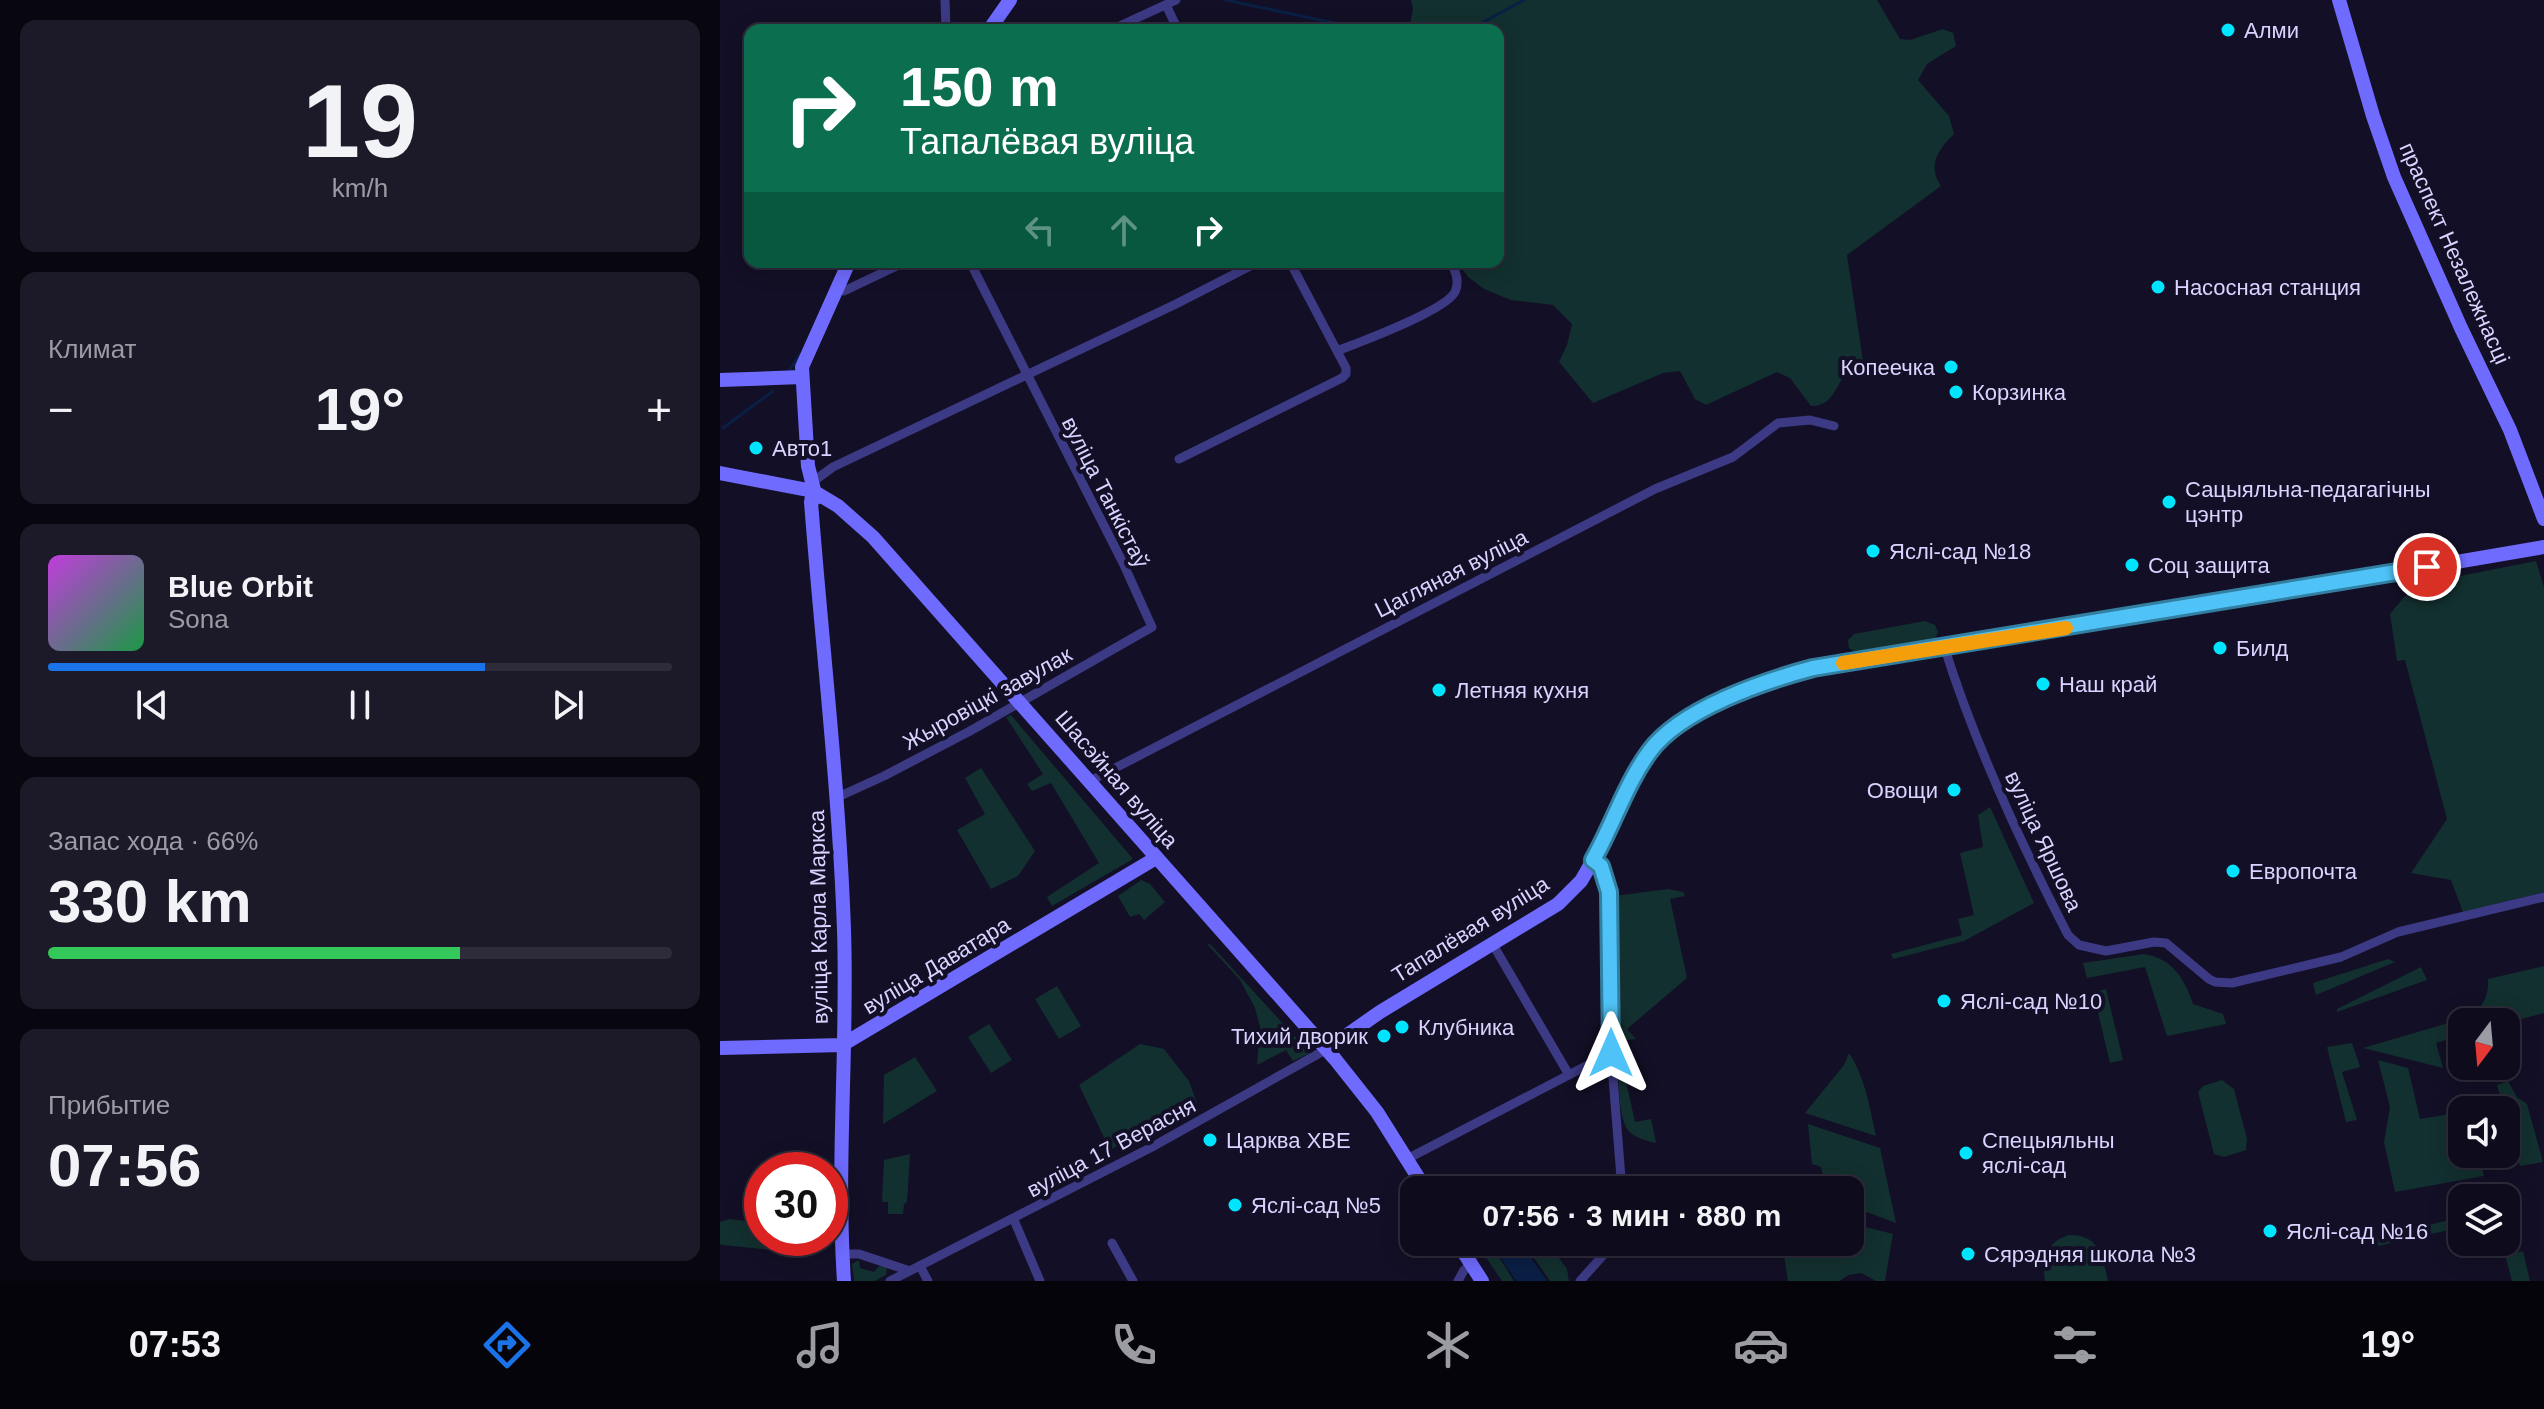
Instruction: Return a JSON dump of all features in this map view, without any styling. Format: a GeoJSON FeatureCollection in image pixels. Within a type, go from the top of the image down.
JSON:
{"type":"FeatureCollection","features":[{"type":"Feature","properties":{"kind":"main road"},"geometry":{"type":"LineString","coordinates":[[993,24],[1010,0]]}},
{"type":"Feature","properties":{"kind":"main road","name":"праспект Незалежнасці"},"geometry":{"type":"LineString","coordinates":[[2339,0],[2394,177],[2510,430],[2544,519]]}},
{"type":"Feature","properties":{"kind":"main road"},"geometry":{"type":"LineString","coordinates":[[720,380],[802,377],[807,353],[846,268]]}},
{"type":"Feature","properties":{"kind":"main road","name":"вуліца Карла Маркса"},"geometry":{"type":"LineString","coordinates":[[802,377],[838,797],[844,934],[842,1152]]}},
{"type":"Feature","properties":{"kind":"main road","name":"Шасэйная вуліца"},"geometry":{"type":"LineString","coordinates":[[720,473],[812,487],[865,528],[1327,1049],[1377,1112],[1417,1176]]}},
{"type":"Feature","properties":{"kind":"main road","name":"Тапалёвая вуліца"},"geometry":{"type":"LineString","coordinates":[[1327,1049],[1380,1012],[1558,904],[1581,881],[1651,749],[1683,722],[1731,696],[1789,675],[1944,646],[2544,547]]}},
{"type":"Feature","properties":{"kind":"main road","name":"вуліца Даватара"},"geometry":{"type":"LineString","coordinates":[[720,1048],[842,1045],[1156,858]]}},
{"type":"Feature","properties":{"kind":"main road","name":"вуліца Карла Маркса"},"geometry":{"type":"LineString","coordinates":[[842,1256],[844,1281]]}},
{"type":"Feature","properties":{"kind":"main road"},"geometry":{"type":"LineString","coordinates":[[1467,1256],[1482,1281]]}},
{"type":"Feature","properties":{"kind":"street"},"geometry":{"type":"LineString","coordinates":[[945,0],[946,24]]}},
{"type":"Feature","properties":{"kind":"street"},"geometry":{"type":"LineString","coordinates":[[1124,24],[1171,2],[1176,24]]}},
{"type":"Feature","properties":{"kind":"street"},"geometry":{"type":"LineString","coordinates":[[836,290],[844,291],[892,268]]}},
{"type":"Feature","properties":{"kind":"street","name":"вуліца Танкістаў"},"geometry":{"type":"LineString","coordinates":[[973,268],[1123,563],[1152,627]]}},
{"type":"Feature","properties":{"kind":"street"},"geometry":{"type":"LineString","coordinates":[[812,487],[833,467],[1246,268]]}},
{"type":"Feature","properties":{"kind":"street"},"geometry":{"type":"LineString","coordinates":[[1179,459],[1346,374],[1346,368],[1293,268]]}},
{"type":"Feature","properties":{"kind":"street"},"geometry":{"type":"LineString","coordinates":[[1337,351],[1430,312],[1446,302],[1454,293],[1457,282],[1452,268]]}},
{"type":"Feature","properties":{"kind":"street","name":"Цагляная вуліца"},"geometry":{"type":"LineString","coordinates":[[1090,781],[1655,489],[1733,457],[1778,423],[1810,420],[1834,426]]}},
{"type":"Feature","properties":{"kind":"street","name":"Жыровіцкі завулак"},"geometry":{"type":"LineString","coordinates":[[838,797],[884,776],[1152,627]]}},
{"type":"Feature","properties":{"kind":"street","name":"вуліца Яршова"},"geometry":{"type":"LineString","coordinates":[[1944,646],[1999,791],[2050,901],[2068,935],[2079,945],[2106,951],[2154,942],[2166,943],[2209,979],[2232,983],[2341,957],[2398,932],[2544,897]]}},
{"type":"Feature","properties":{"kind":"street"},"geometry":{"type":"LineString","coordinates":[[1593,860],[1601,866],[1609,892],[1611,1053],[1621,1176]]}},
{"type":"Feature","properties":{"kind":"street"},"geometry":{"type":"LineString","coordinates":[[1492,943],[1569,1075]]}},
{"type":"Feature","properties":{"kind":"street","name":"вуліца 17 Верасня"},"geometry":{"type":"LineString","coordinates":[[890,1281],[1014,1220],[1327,1049]]}},
{"type":"Feature","properties":{"kind":"street"},"geometry":{"type":"LineString","coordinates":[[1407,1159],[1611,1053]]}},
{"type":"Feature","properties":{"kind":"street"},"geometry":{"type":"LineString","coordinates":[[1014,1220],[1040,1281]]}},
{"type":"Feature","properties":{"kind":"street"},"geometry":{"type":"LineString","coordinates":[[1112,1243],[1133,1281]]}},
{"type":"Feature","properties":{"kind":"street"},"geometry":{"type":"LineString","coordinates":[[848,1254],[859,1254],[910,1271]]}},
{"type":"Feature","properties":{"kind":"street"},"geometry":{"type":"LineString","coordinates":[[1580,1281],[1602,1256]]}},
{"type":"Feature","properties":{"kind":"street"},"geometry":{"type":"LineString","coordinates":[[1458,1281],[1472,1264]]}},
{"type":"Feature","properties":{"kind":"street"},"geometry":{"type":"LineString","coordinates":[[920,1266],[928,1281]]}},
{"type":"Feature","properties":{"kind":"green space"},"geometry":{"type":"Polygon","coordinates":[[[1411,0],[1877,0],[1900,39],[1910,40],[1943,29],[1953,33],[1956,46],[1927,64],[1918,80],[1949,116],[1954,134],[1936,158],[1935,171],[1941,186],[1847,255],[1865,374],[1846,374],[1829,400],[1811,406],[1790,378],[1777,372],[1706,405],[1695,399],[1680,371],[1663,373],[1593,403],[1559,362],[1572,324],[1553,305],[1511,300],[1484,289],[1461,268],[1504,268],[1504,24],[1410,24],[1411,0]]]}},
{"type":"Feature","properties":{"kind":"green space"},"geometry":{"type":"Polygon","coordinates":[[[2536,561],[2544,587],[2544,892],[2463,912],[2451,880],[2411,873],[2447,819],[2405,660],[2397,661],[2390,614],[2414,585],[2536,561]]]}},
{"type":"Feature","properties":{"kind":"green space"},"geometry":{"type":"Polygon","coordinates":[[[1925,621],[1935,625],[1938,632],[1935,639],[1927,643],[1865,652],[1855,652],[1849,648],[1848,640],[1854,634],[1925,621]]]}},
{"type":"Feature","properties":{"kind":"green space"},"geometry":{"type":"Polygon","coordinates":[[[1011,715],[1133,859],[1052,906],[1047,897],[1099,863],[1051,783],[1032,791],[1027,784],[1043,774],[1006,717],[1011,715]]]}},
{"type":"Feature","properties":{"kind":"green space"},"geometry":{"type":"Polygon","coordinates":[[[981,768],[1035,851],[1018,876],[991,889],[957,830],[985,814],[965,778],[981,768]]]}},
{"type":"Feature","properties":{"kind":"green space"},"geometry":{"type":"Polygon","coordinates":[[[1990,807],[2034,903],[1964,941],[1893,959],[1891,954],[1962,935],[1958,919],[1974,915],[1960,853],[1983,847],[1978,815],[1990,807]]]}},
{"type":"Feature","properties":{"kind":"green space"},"geometry":{"type":"Polygon","coordinates":[[[1141,880],[1150,884],[1165,902],[1144,920],[1139,914],[1130,917],[1118,896],[1141,880]]]}},
{"type":"Feature","properties":{"kind":"green space"},"geometry":{"type":"Polygon","coordinates":[[[1668,889],[1683,892],[1685,896],[1670,899],[1687,978],[1627,1029],[1636,1039],[1618,1041],[1614,896],[1668,889]]]}},
{"type":"Feature","properties":{"kind":"green space"},"geometry":{"type":"Polygon","coordinates":[[[1209,943],[1310,1053],[1293,1061],[1286,1050],[1257,1065],[1260,1027],[1255,1008],[1240,980],[1209,943]]]}},
{"type":"Feature","properties":{"kind":"green space"},"geometry":{"type":"Polygon","coordinates":[[[2144,954],[2170,965],[2186,986],[2193,1004],[2223,1014],[2226,1024],[2167,1036],[2145,967],[2087,978],[2083,963],[2144,954]]]}},
{"type":"Feature","properties":{"kind":"green space"},"geometry":{"type":"Polygon","coordinates":[[[2388,959],[2395,962],[2316,995],[2313,983],[2388,959]]]}},
{"type":"Feature","properties":{"kind":"green space"},"geometry":{"type":"Polygon","coordinates":[[[2544,966],[2544,1013],[2520,1019],[2520,1008],[2479,1008],[2484,1001],[2488,979],[2544,966]]]}},
{"type":"Feature","properties":{"kind":"green space"},"geometry":{"type":"Polygon","coordinates":[[[2421,967],[2427,980],[2337,1012],[2337,1009],[2421,967]]]}},
{"type":"Feature","properties":{"kind":"green space"},"geometry":{"type":"Polygon","coordinates":[[[1057,986],[1081,1026],[1059,1039],[1035,999],[1057,986]]]}},
{"type":"Feature","properties":{"kind":"green space"},"geometry":{"type":"Polygon","coordinates":[[[2106,989],[2123,1060],[2110,1063],[2093,992],[2106,989]]]}},
{"type":"Feature","properties":{"kind":"green space"},"geometry":{"type":"Polygon","coordinates":[[[2448,1023],[2448,1039],[2436,1043],[2443,1068],[2363,1048],[2448,1023]]]}},
{"type":"Feature","properties":{"kind":"green space"},"geometry":{"type":"Polygon","coordinates":[[[989,1024],[1012,1060],[991,1073],[968,1037],[989,1024]]]}},
{"type":"Feature","properties":{"kind":"green space"},"geometry":{"type":"Polygon","coordinates":[[[2352,1043],[2360,1067],[2342,1072],[2357,1120],[2346,1122],[2327,1047],[2352,1043]]]}},
{"type":"Feature","properties":{"kind":"green space"},"geometry":{"type":"Polygon","coordinates":[[[1140,1044],[1164,1049],[1189,1081],[1197,1103],[1132,1135],[1130,1133],[1121,1144],[1110,1150],[1079,1085],[1140,1044]]]}},
{"type":"Feature","properties":{"kind":"green space"},"geometry":{"type":"Polygon","coordinates":[[[1849,1053],[1863,1082],[1876,1136],[1805,1113],[1844,1065],[1849,1053]]]}},
{"type":"Feature","properties":{"kind":"green space"},"geometry":{"type":"Polygon","coordinates":[[[1617,1054],[1620,1054],[1635,1122],[1651,1119],[1656,1143],[1634,1135],[1624,1123],[1617,1054]]]}},
{"type":"Feature","properties":{"kind":"green space"},"geometry":{"type":"Polygon","coordinates":[[[915,1057],[937,1091],[883,1124],[884,1075],[915,1057]]]}},
{"type":"Feature","properties":{"kind":"green space"},"geometry":{"type":"Polygon","coordinates":[[[2378,1060],[2408,1068],[2420,1119],[2448,1114],[2448,1168],[2482,1168],[2484,1176],[2395,1192],[2384,1142],[2390,1107],[2378,1060]]]}},
{"type":"Feature","properties":{"kind":"green space"},"geometry":{"type":"Polygon","coordinates":[[[2222,1080],[2234,1089],[2247,1139],[2246,1150],[2224,1157],[2214,1154],[2198,1092],[2203,1086],[2222,1080]]]}},
{"type":"Feature","properties":{"kind":"green space"},"geometry":{"type":"Polygon","coordinates":[[[2508,1081],[2516,1096],[2500,1096],[2497,1085],[2508,1081]]]}},
{"type":"Feature","properties":{"kind":"green space"},"geometry":{"type":"Polygon","coordinates":[[[2520,1099],[2527,1104],[2543,1162],[2520,1166],[2520,1099]]]}},
{"type":"Feature","properties":{"kind":"green space"},"geometry":{"type":"Polygon","coordinates":[[[1808,1124],[1880,1148],[1896,1223],[1864,1211],[1864,1176],[1823,1176],[1821,1167],[1812,1164],[1808,1124]]]}},
{"type":"Feature","properties":{"kind":"green space"},"geometry":{"type":"Polygon","coordinates":[[[910,1154],[907,1202],[903,1214],[888,1214],[888,1202],[882,1202],[884,1160],[910,1154]]]}},
{"type":"Feature","properties":{"kind":"green space"},"geometry":{"type":"Polygon","coordinates":[[[729,1219],[744,1221],[744,1247],[720,1244],[720,1222],[729,1219]]]}},
{"type":"Feature","properties":{"kind":"green space"},"geometry":{"type":"Polygon","coordinates":[[[2448,1220],[2448,1230],[2378,1246],[2375,1238],[2448,1220]]]}},
{"type":"Feature","properties":{"kind":"green space"},"geometry":{"type":"Polygon","coordinates":[[[1864,1227],[1893,1234],[1885,1281],[1876,1281],[1861,1273],[1839,1281],[1788,1281],[1784,1256],[1864,1256],[1864,1227]]]}},
{"type":"Feature","properties":{"kind":"green space"},"geometry":{"type":"Polygon","coordinates":[[[2069,1235],[2087,1238],[2093,1243],[2101,1256],[2108,1281],[2045,1281],[2047,1252],[2055,1242],[2069,1235]]]}},
{"type":"Feature","properties":{"kind":"green space"},"geometry":{"type":"Polygon","coordinates":[[[2523,1251],[2530,1281],[2512,1281],[2505,1256],[2520,1256],[2523,1251]]]}},
{"type":"Feature","properties":{"kind":"green space"},"geometry":{"type":"Polygon","coordinates":[[[1485,1256],[1499,1256],[1514,1281],[1502,1281],[1485,1256]]]}},
{"type":"Feature","properties":{"kind":"green space"},"geometry":{"type":"Polygon","coordinates":[[[1533,1256],[1557,1256],[1567,1269],[1569,1281],[1550,1281],[1533,1256]]]}},
{"type":"Feature","properties":{"kind":"green space"},"geometry":{"type":"Polygon","coordinates":[[[859,1260],[860,1268],[874,1272],[880,1265],[887,1268],[886,1275],[875,1281],[854,1281],[852,1264],[859,1260]]]}},
{"type":"Feature","properties":{"kind":"water"},"geometry":{"type":"Polygon","coordinates":[[[1530,1256],[1547,1281],[1516,1281],[1500,1257],[1530,1256]]]}},
{"type":"Feature","properties":{"kind":"waterway"},"geometry":{"type":"LineString","coordinates":[[1226,0],[1339,24]]}},
{"type":"Feature","properties":{"kind":"waterway"},"geometry":{"type":"LineString","coordinates":[[1480,24],[1524,0]]}},
{"type":"Feature","properties":{"kind":"waterway"},"geometry":{"type":"LineString","coordinates":[[789,371],[800,354]]}},
{"type":"Feature","properties":{"kind":"waterway"},"geometry":{"type":"LineString","coordinates":[[723,428],[773,391]]}},
{"type":"Feature","properties":{"kind":"slow traffic"},"geometry":{"type":"LineString","coordinates":[[1843,663],[2066,628]]}},
{"type":"Feature","properties":{"kind":"place","name":"Алми"},"geometry":{"type":"Point","coordinates":[2228,30]}},
{"type":"Feature","properties":{"kind":"place","name":"Насосная станция"},"geometry":{"type":"Point","coordinates":[2158,287]}},
{"type":"Feature","properties":{"kind":"place","name":"Копеечка"},"geometry":{"type":"Point","coordinates":[1951,367]}},
{"type":"Feature","properties":{"kind":"place","name":"Корзинка"},"geometry":{"type":"Point","coordinates":[1956,392]}},
{"type":"Feature","properties":{"kind":"place","name":"Авто1"},"geometry":{"type":"Point","coordinates":[756,448]}},
{"type":"Feature","properties":{"kind":"place","name":"Сацыяльна-педагагічны цэнтр"},"geometry":{"type":"Point","coordinates":[2169,502]}},
{"type":"Feature","properties":{"kind":"place","name":"Яслі-сад №18"},"geometry":{"type":"Point","coordinates":[1873,551]}},
{"type":"Feature","properties":{"kind":"place","name":"Соц защита"},"geometry":{"type":"Point","coordinates":[2132,565]}},
{"type":"Feature","properties":{"kind":"place","name":"Билд"},"geometry":{"type":"Point","coordinates":[2220,648]}},
{"type":"Feature","properties":{"kind":"place","name":"Наш край"},"geometry":{"type":"Point","coordinates":[2043,684]}},
{"type":"Feature","properties":{"kind":"place","name":"Летняя кухня"},"geometry":{"type":"Point","coordinates":[1439,690]}},
{"type":"Feature","properties":{"kind":"place","name":"Овощи"},"geometry":{"type":"Point","coordinates":[1954,790]}},
{"type":"Feature","properties":{"kind":"place","name":"Европочта"},"geometry":{"type":"Point","coordinates":[2233,871]}},
{"type":"Feature","properties":{"kind":"place","name":"Яслі-сад №10"},"geometry":{"type":"Point","coordinates":[1944,1001]}},
{"type":"Feature","properties":{"kind":"place","name":"Клубника"},"geometry":{"type":"Point","coordinates":[1402,1027]}},
{"type":"Feature","properties":{"kind":"place","name":"Тихий дворик"},"geometry":{"type":"Point","coordinates":[1384,1036]}},
{"type":"Feature","properties":{"kind":"place","name":"Царква ХВЕ"},"geometry":{"type":"Point","coordinates":[1210,1140]}},
{"type":"Feature","properties":{"kind":"place","name":"Спецыяльны яслі-сад"},"geometry":{"type":"Point","coordinates":[1966,1153]}},
{"type":"Feature","properties":{"kind":"place","name":"Яслі-сад №5"},"geometry":{"type":"Point","coordinates":[1235,1205]}},
{"type":"Feature","properties":{"kind":"place","name":"Яслі-сад №16"},"geometry":{"type":"Point","coordinates":[2270,1231]}},
{"type":"Feature","properties":{"kind":"place","name":"Сярэдняя школа №3"},"geometry":{"type":"Point","coordinates":[1968,1254]}},
{"type":"Feature","properties":{"kind":"route"},"geometry":{"type":"LineString","coordinates":[[1611,1053],[1609,892],[1601,866],[1593,860],[1651,749],[1683,722],[1761,683],[1813,668],[2427,567]]}}]}
